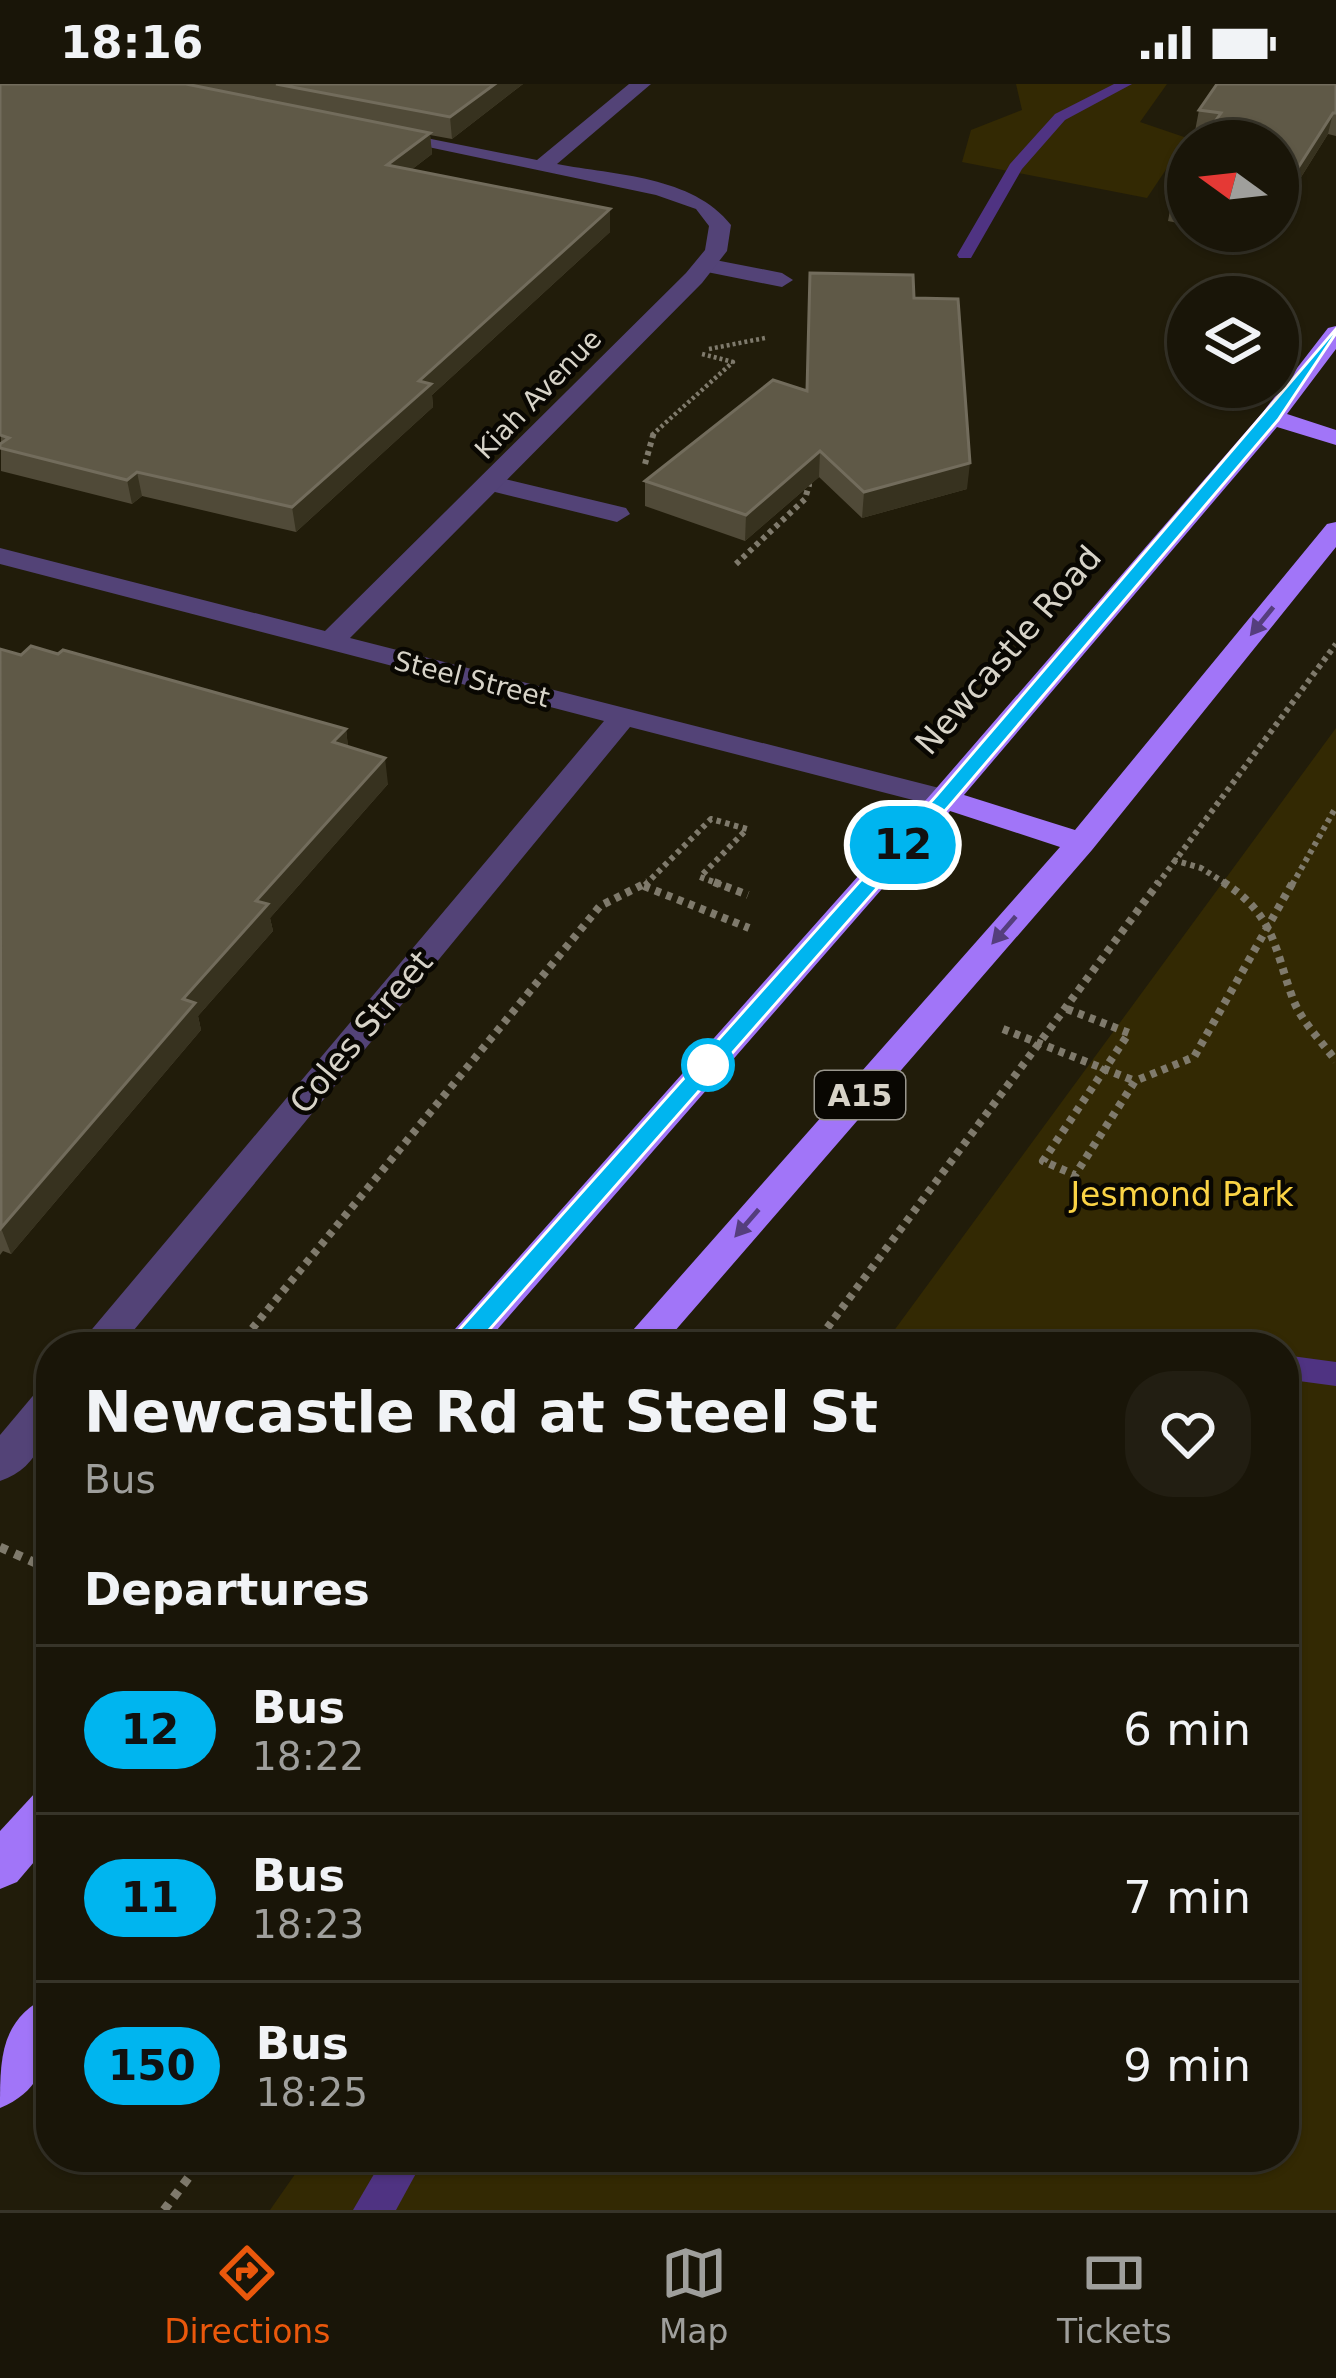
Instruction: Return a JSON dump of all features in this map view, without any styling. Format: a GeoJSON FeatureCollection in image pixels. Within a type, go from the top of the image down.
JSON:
{"type":"FeatureCollection","features":[{"type":"Feature","properties":{"kind":"highway","name":"Newcastle Road"},"geometry":{"type":"LineString","coordinates":[[472,1332],[944,799],[1272,417],[1336,333]]}},
{"type":"Feature","properties":{"kind":"highway"},"geometry":{"type":"LineString","coordinates":[[1272,417],[1336,438]]}},
{"type":"Feature","properties":{"kind":"highway","name":"A15"},"geometry":{"type":"LineString","coordinates":[[651,1332],[1082,842],[1336,530]]}},
{"type":"Feature","properties":{"kind":"highway"},"geometry":{"type":"LineString","coordinates":[[944,799],[1082,842]]}},
{"type":"Feature","properties":{"kind":"highway"},"geometry":{"type":"LineString","coordinates":[[0,1866],[36,1825]]}},
{"type":"Feature","properties":{"kind":"highway"},"geometry":{"type":"LineString","coordinates":[[0,2083],[36,2039]]}},
{"type":"Feature","properties":{"kind":"street"},"geometry":{"type":"LineString","coordinates":[[542,166],[641,84]]}},
{"type":"Feature","properties":{"kind":"street"},"geometry":{"type":"LineString","coordinates":[[363,131],[661,190],[703,205],[720,225],[716,251],[705,265],[782,280]]}},
{"type":"Feature","properties":{"kind":"street","name":"Kiah Avenue"},"geometry":{"type":"LineString","coordinates":[[329,643],[705,265]]}},
{"type":"Feature","properties":{"kind":"street"},"geometry":{"type":"LineString","coordinates":[[492,484],[617,514]]}},
{"type":"Feature","properties":{"kind":"street","name":"Steel Street"},"geometry":{"type":"LineString","coordinates":[[0,556],[944,799]]}},
{"type":"Feature","properties":{"kind":"street","name":"Coles Street"},"geometry":{"type":"LineString","coordinates":[[110,1332],[623,717]]}},
{"type":"Feature","properties":{"kind":"street"},"geometry":{"type":"LineString","coordinates":[[0,1464],[36,1420]]}},
{"type":"Feature","properties":{"kind":"path"},"geometry":{"type":"LineString","coordinates":[[617,514],[634,509],[652,434],[733,362],[638,336]]}},
{"type":"Feature","properties":{"kind":"path"},"geometry":{"type":"LineString","coordinates":[[736,564],[805,499],[809,485],[797,465]]}},
{"type":"Feature","properties":{"kind":"path"},"geometry":{"type":"LineString","coordinates":[[824,1332],[1336,644]]}},
{"type":"Feature","properties":{"kind":"path"},"geometry":{"type":"LineString","coordinates":[[1067,1009],[1129,1033],[1043,1161],[1075,1175],[1135,1082],[1194,1057],[1336,807]]}},
{"type":"Feature","properties":{"kind":"path"},"geometry":{"type":"LineString","coordinates":[[250,1332],[600,906],[644,886],[712,819],[747,829],[700,877],[748,895]]}},
{"type":"Feature","properties":{"kind":"path"},"geometry":{"type":"LineString","coordinates":[[1173,860],[1201,868],[1242,893],[1276,936],[1294,1004],[1336,1061]]}},
{"type":"Feature","properties":{"kind":"path"},"geometry":{"type":"LineString","coordinates":[[0,1547],[36,1563]]}},
{"type":"Feature","properties":{"kind":"path"},"geometry":{"type":"LineString","coordinates":[[164,2210],[193,2172]]}},
{"type":"Feature","properties":{"kind":"green space"},"geometry":{"type":"Polygon","coordinates":[[[1016,84],[1167,84],[1140,122],[1167,131],[1167,168],[1147,198],[962,162],[971,130],[1022,110],[1016,84]]]}},
{"type":"Feature","properties":{"kind":"green space","name":"Jesmond Park"},"geometry":{"type":"Polygon","coordinates":[[[1336,728],[1336,2210],[270,2210],[297,2172],[1299,2172],[1299,1332],[893,1332],[1336,728]]]}},
{"type":"Feature","properties":{"kind":"building"},"geometry":{"type":"Polygon","coordinates":[[[0,84],[186,84],[430,133],[387,165],[610,209],[419,381],[431,384],[292,507],[137,472],[127,480],[0,448],[9,438],[0,435],[0,84]]]}},
{"type":"Feature","properties":{"kind":"building"},"geometry":{"type":"Polygon","coordinates":[[[276,84],[495,84],[450,117],[276,84]]]}},
{"type":"Feature","properties":{"kind":"building"},"geometry":{"type":"Polygon","coordinates":[[[1217,84],[1336,84],[1336,113],[1299,166],[1299,120],[1216,120],[1221,113],[1199,110],[1217,84]]]}},
{"type":"Feature","properties":{"kind":"building"},"geometry":{"type":"Polygon","coordinates":[[[810,273],[913,275],[914,298],[958,299],[970,463],[864,492],[820,451],[746,515],[645,481],[773,380],[807,391],[810,273]]]}},
{"type":"Feature","properties":{"kind":"building"},"geometry":{"type":"Polygon","coordinates":[[[31,646],[58,654],[63,650],[346,729],[333,742],[385,758],[256,901],[268,904],[183,999],[195,1003],[1,1228],[0,649],[21,655],[31,646]]]}},
{"type":"Feature","properties":{"kind":"waterway"},"geometry":{"type":"LineString","coordinates":[[965,255],[1015,167],[1060,117],[1125,84]]}},
{"type":"Feature","properties":{"kind":"waterway"},"geometry":{"type":"LineString","coordinates":[[1299,1369],[1336,1374]]}},
{"type":"Feature","properties":{"kind":"waterway"},"geometry":{"type":"LineString","coordinates":[[373,2210],[397,2172]]}},
{"type":"Feature","properties":{"kind":"bus line","name":"12"},"geometry":{"type":"LineString","coordinates":[[472,1332],[944,799],[1272,417],[1336,333]]}}]}
